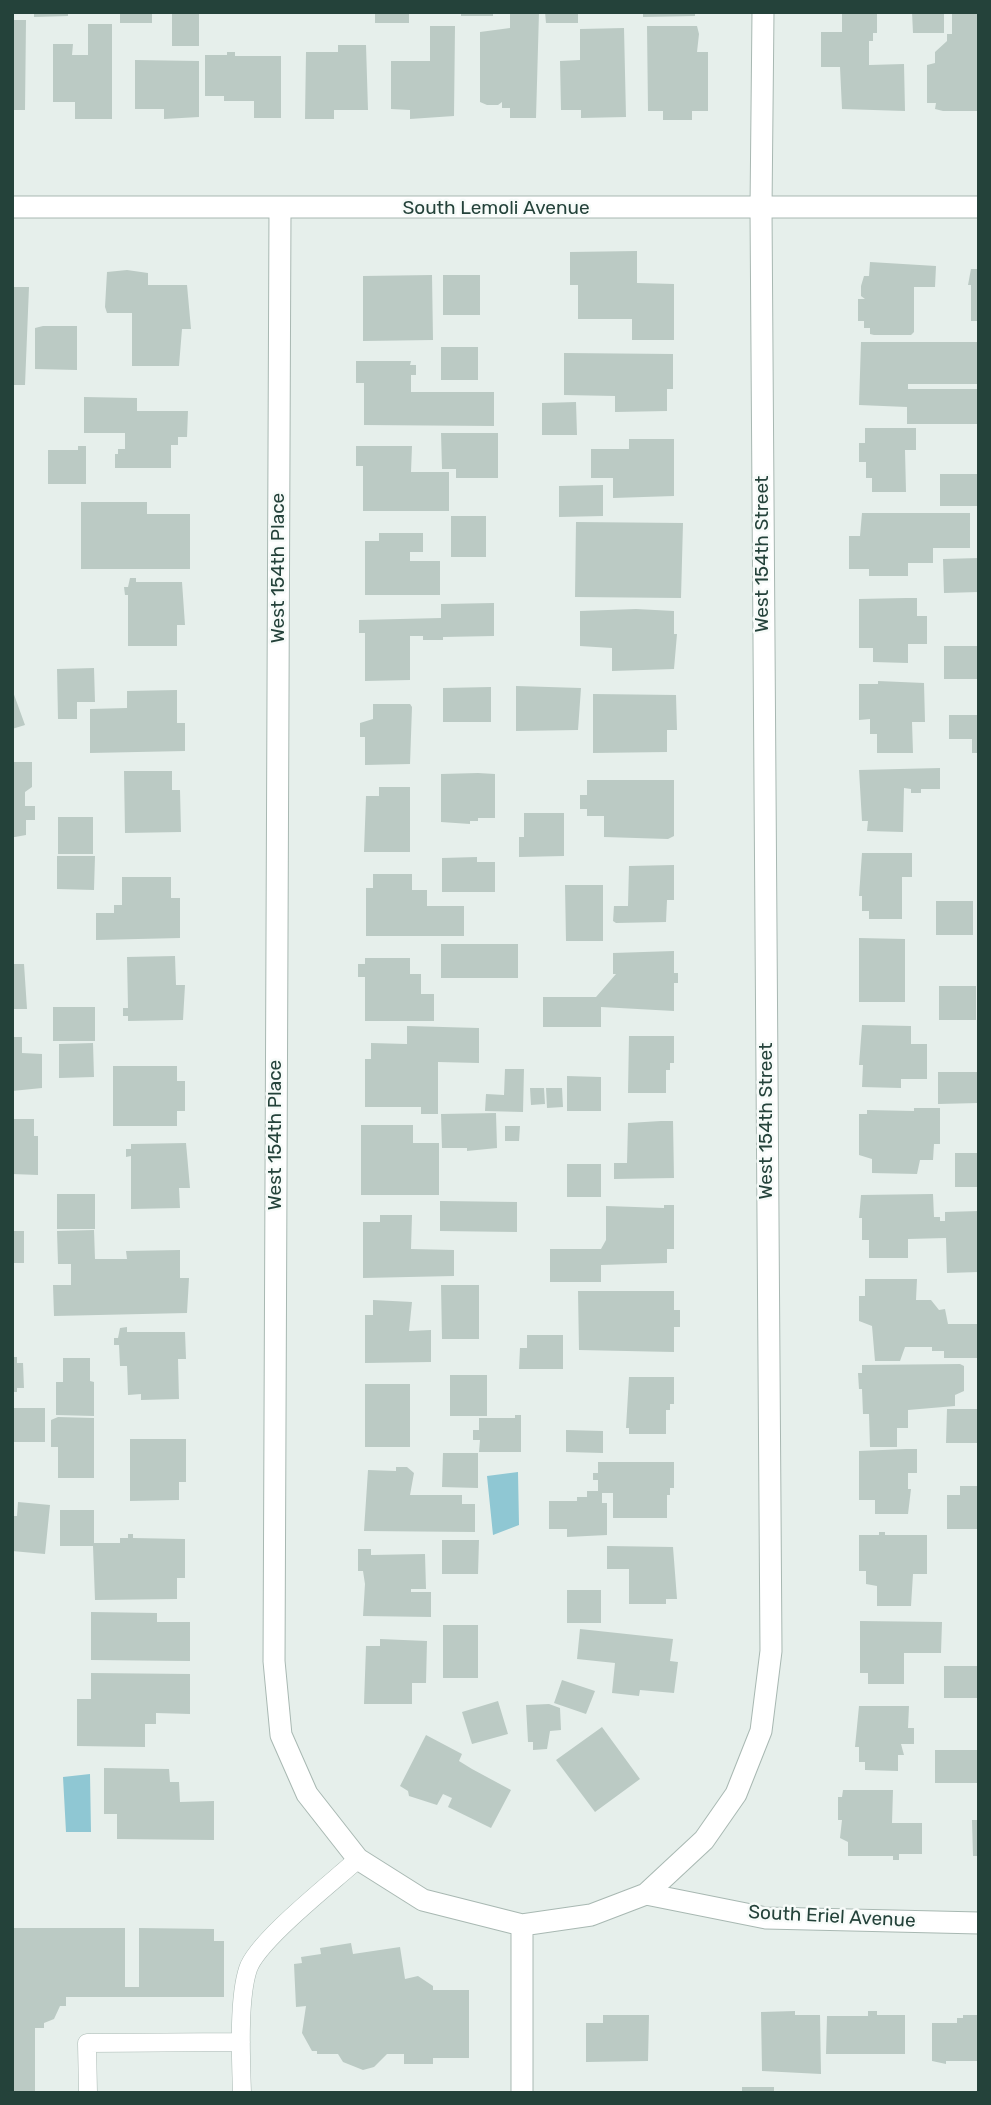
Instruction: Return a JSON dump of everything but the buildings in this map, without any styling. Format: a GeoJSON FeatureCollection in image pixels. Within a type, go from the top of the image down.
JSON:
{"type":"FeatureCollection","features":[{"type":"Feature","properties":{"kind":"street","name":"West 154th Street"},"geometry":{"type":"LineString","coordinates":[[522,1925],[591,1915],[646,1894],[704,1840],[736,1794],[761,1731],[771,1651],[761,209],[763,12]]}},
{"type":"Feature","properties":{"kind":"street","name":"South Lemoli Avenue"},"geometry":{"type":"LineString","coordinates":[[12,207],[979,207]]}},
{"type":"Feature","properties":{"kind":"street","name":"West 154th Place"},"geometry":{"type":"LineString","coordinates":[[280,209],[274,1661],[281,1735],[307,1794],[358,1859],[423,1900],[522,1925]]}},
{"type":"Feature","properties":{"kind":"street","name":"South Eriel Avenue"},"geometry":{"type":"LineString","coordinates":[[646,1894],[766,1918],[979,1923]]}},
{"type":"Feature","properties":{"kind":"street"},"geometry":{"type":"LineString","coordinates":[[522,1925],[522,2093]]}},
{"type":"Feature","properties":{"kind":"lane"},"geometry":{"type":"LineString","coordinates":[[242,2093],[240,2042],[248,1968],[277,1930],[358,1859]]}},
{"type":"Feature","properties":{"kind":"lane"},"geometry":{"type":"LineString","coordinates":[[88,2093],[87,2043],[240,2042]]}},
{"type":"Feature","properties":{"kind":"water"},"geometry":{"type":"Polygon","coordinates":[[[518,1472],[519,1525],[493,1535],[487,1476],[518,1472]]]}},
{"type":"Feature","properties":{"kind":"water"},"geometry":{"type":"Polygon","coordinates":[[[90,1774],[91,1832],[66,1832],[63,1777],[90,1774]]]}}]}
